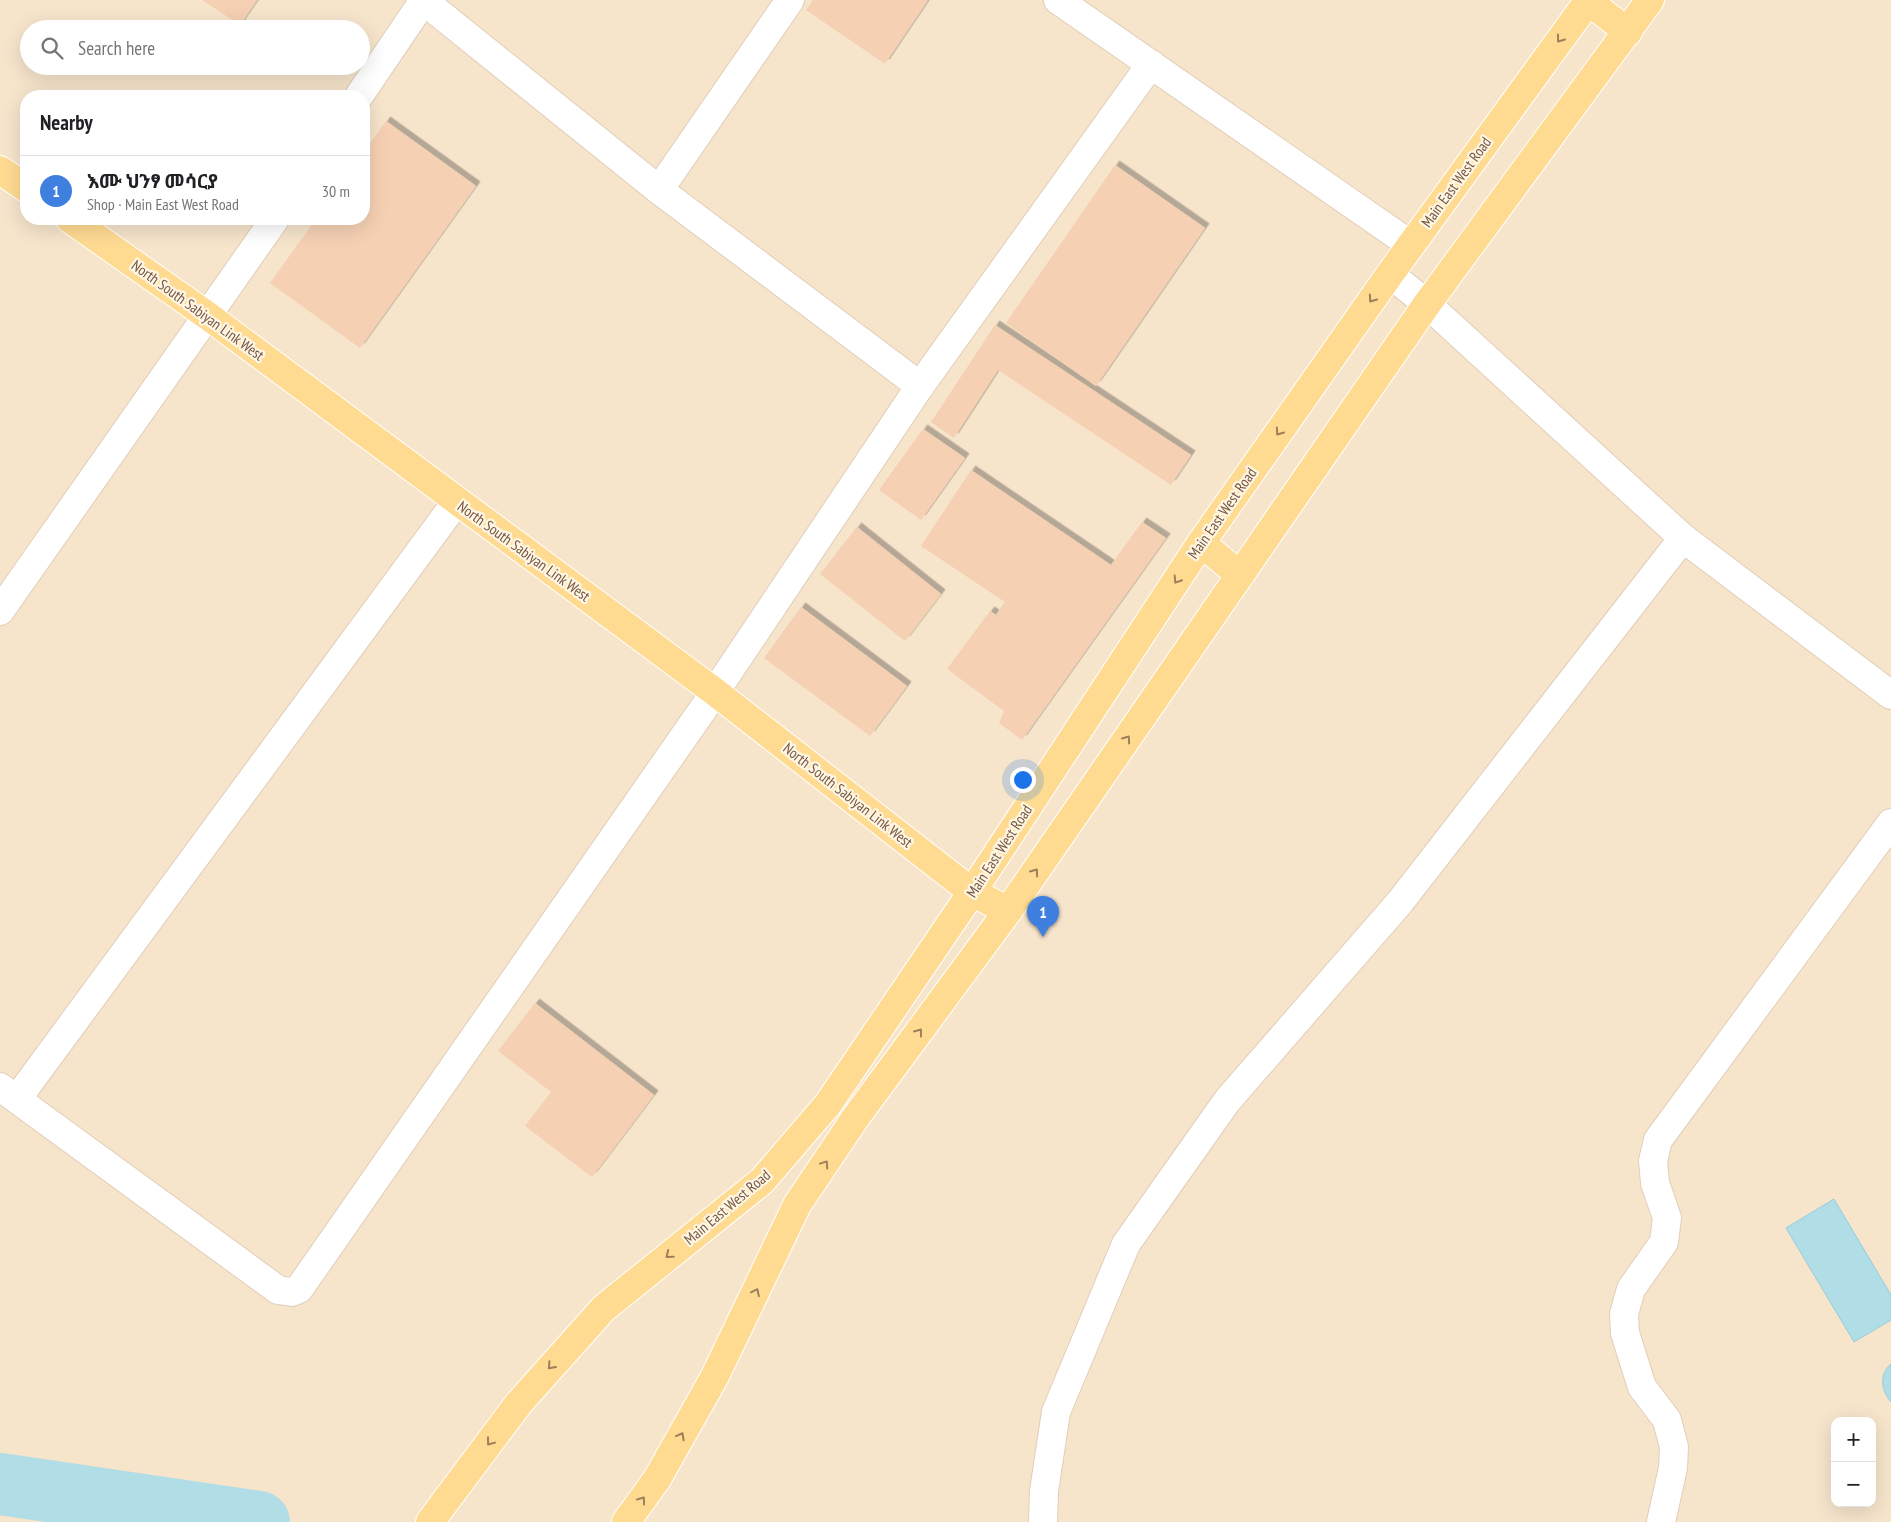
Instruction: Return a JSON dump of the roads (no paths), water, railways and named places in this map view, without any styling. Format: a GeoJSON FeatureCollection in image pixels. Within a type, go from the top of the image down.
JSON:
{"type":"FeatureCollection","features":[{"type":"Feature","properties":{"kind":"main road"},"geometry":{"type":"LineString","coordinates":[[626,1522],[657,1479],[715,1376],[797,1205],[862,1110],[1008,911],[1426,304],[1650,0]]}},
{"type":"Feature","properties":{"kind":"main road"},"geometry":{"type":"LineString","coordinates":[[1588,1],[1628,32]]}},
{"type":"Feature","properties":{"kind":"main road","name":"Main East West Road"},"geometry":{"type":"LineString","coordinates":[[430,1522],[519,1403],[604,1308],[762,1181],[828,1104],[972,892],[1201,543],[1390,274],[1588,1]]}},
{"type":"Feature","properties":{"kind":"main road"},"geometry":{"type":"LineString","coordinates":[[0,170],[20,184]]}},
{"type":"Feature","properties":{"kind":"main road","name":"North South Sabiyan Link West"},"geometry":{"type":"LineString","coordinates":[[79,225],[208,316],[715,692],[972,892],[1008,911]]}},
{"type":"Feature","properties":{"kind":"main road"},"geometry":{"type":"LineString","coordinates":[[1201,543],[1240,575]]}},
{"type":"Feature","properties":{"kind":"street"},"geometry":{"type":"LineString","coordinates":[[659,190],[790,0]]}},
{"type":"Feature","properties":{"kind":"street"},"geometry":{"type":"LineString","coordinates":[[1058,0],[1411,245]]}},
{"type":"Feature","properties":{"kind":"street"},"geometry":{"type":"LineString","coordinates":[[363,90],[424,1],[659,190],[920,386]]}},
{"type":"Feature","properties":{"kind":"street"},"geometry":{"type":"LineString","coordinates":[[458,501],[8,1093],[278,1290],[292,1292],[299,1289],[715,692],[920,386],[1151,64]]}},
{"type":"Feature","properties":{"kind":"street"},"geometry":{"type":"LineString","coordinates":[[0,611],[271,225]]}},
{"type":"Feature","properties":{"kind":"street"},"geometry":{"type":"LineString","coordinates":[[1390,274],[1426,304],[1684,538],[1891,695]]}},
{"type":"Feature","properties":{"kind":"street"},"geometry":{"type":"LineString","coordinates":[[1043,1522],[1044,1491],[1056,1412],[1126,1244],[1227,1101],[1400,902],[1684,538]]}},
{"type":"Feature","properties":{"kind":"street"},"geometry":{"type":"LineString","coordinates":[[1662,1522],[1673,1468],[1674,1447],[1667,1420],[1642,1387],[1625,1333],[1624,1314],[1632,1289],[1664,1242],[1667,1218],[1655,1183],[1653,1161],[1658,1140],[1891,823]]}},
{"type":"Feature","properties":{"kind":"water"},"geometry":{"type":"Polygon","coordinates":[[[1834,1199],[1891,1295],[1891,1320],[1854,1342],[1786,1228],[1834,1199]]]}},
{"type":"Feature","properties":{"kind":"water"},"geometry":{"type":"Polygon","coordinates":[[[1891,1364],[1891,1402],[1883,1388],[1883,1378],[1891,1364]]]}},
{"type":"Feature","properties":{"kind":"waterway"},"geometry":{"type":"LineString","coordinates":[[0,1484],[259,1522]]}},
{"type":"Feature","properties":{"kind":"place","name":"እሙ ህንፃ መሳርያ"},"geometry":{"type":"Point","coordinates":[1043,937]}}]}
